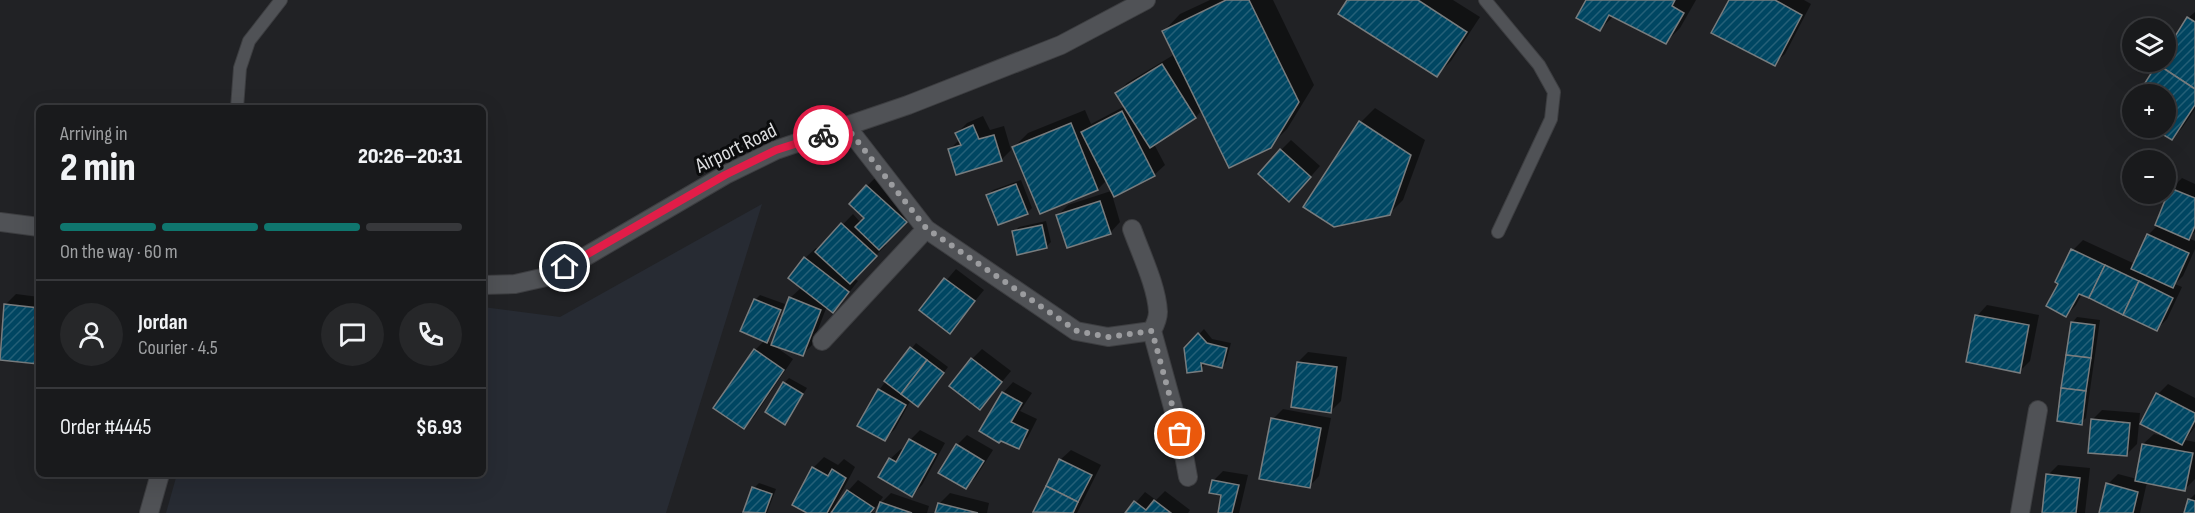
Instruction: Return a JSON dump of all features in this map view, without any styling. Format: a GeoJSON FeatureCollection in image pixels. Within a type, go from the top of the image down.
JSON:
{"type":"FeatureCollection","features":[{"type":"Feature","properties":{"kind":"street","name":"Airport Road"},"geometry":{"type":"LineString","coordinates":[[486,285],[515,284],[546,277],[583,258],[725,175],[776,150],[847,128],[1061,45],[1146,0]]}},
{"type":"Feature","properties":{"kind":"street"},"geometry":{"type":"LineString","coordinates":[[847,128],[926,228],[1077,331],[1108,337],[1152,331]]}},
{"type":"Feature","properties":{"kind":"street"},"geometry":{"type":"LineString","coordinates":[[0,222],[36,227]]}},
{"type":"Feature","properties":{"kind":"street"},"geometry":{"type":"LineString","coordinates":[[822,341],[926,228]]}},
{"type":"Feature","properties":{"kind":"street"},"geometry":{"type":"LineString","coordinates":[[1132,229],[1155,294],[1158,313],[1157,322],[1152,331],[1180,434],[1188,477]]}},
{"type":"Feature","properties":{"kind":"street"},"geometry":{"type":"LineString","coordinates":[[2020,513],[2038,410]]}},
{"type":"Feature","properties":{"kind":"street"},"geometry":{"type":"LineString","coordinates":[[149,513],[159,477]]}},
{"type":"Feature","properties":{"kind":"lane"},"geometry":{"type":"LineString","coordinates":[[237,105],[240,68],[249,41],[281,0]]}},
{"type":"Feature","properties":{"kind":"lane"},"geometry":{"type":"LineString","coordinates":[[1485,0],[1539,65],[1554,92],[1551,119],[1498,232]]}},
{"type":"Feature","properties":{"kind":"shaded area"},"geometry":{"type":"Polygon","coordinates":[[[762,204],[666,513],[166,513],[176,477],[486,477],[486,307],[560,317],[762,204]]]}},
{"type":"Feature","properties":{"kind":"building"},"geometry":{"type":"Polygon","coordinates":[[[1226,0],[1249,0],[1299,102],[1271,148],[1229,168],[1162,31],[1226,0]]]}},
{"type":"Feature","properties":{"kind":"building"},"geometry":{"type":"Polygon","coordinates":[[[1347,0],[1418,0],[1467,32],[1437,77],[1338,14],[1347,0]]]}},
{"type":"Feature","properties":{"kind":"building"},"geometry":{"type":"Polygon","coordinates":[[[1586,0],[1675,0],[1672,6],[1684,13],[1666,44],[1609,15],[1600,31],[1576,18],[1586,0]]]}},
{"type":"Feature","properties":{"kind":"building"},"geometry":{"type":"Polygon","coordinates":[[[1729,0],[1775,0],[1802,15],[1775,66],[1711,33],[1729,0]]]}},
{"type":"Feature","properties":{"kind":"building"},"geometry":{"type":"Polygon","coordinates":[[[2187,17],[2195,22],[2195,89],[2169,72],[2176,72],[2176,35],[2187,17]]]}},
{"type":"Feature","properties":{"kind":"building"},"geometry":{"type":"Polygon","coordinates":[[[1162,64],[1196,118],[1150,148],[1115,93],[1162,64]]]}},
{"type":"Feature","properties":{"kind":"building"},"geometry":{"type":"Polygon","coordinates":[[[2152,72],[2169,72],[2195,89],[2195,105],[2176,134],[2176,84],[2144,84],[2152,72]]]}},
{"type":"Feature","properties":{"kind":"building"},"geometry":{"type":"Polygon","coordinates":[[[1122,111],[1155,176],[1114,197],[1081,132],[1122,111]]]}},
{"type":"Feature","properties":{"kind":"building"},"geometry":{"type":"Polygon","coordinates":[[[1359,121],[1411,155],[1390,215],[1334,227],[1303,207],[1359,121]]]}},
{"type":"Feature","properties":{"kind":"building"},"geometry":{"type":"Polygon","coordinates":[[[1071,123],[1098,190],[1040,214],[1012,147],[1071,123]]]}},
{"type":"Feature","properties":{"kind":"building"},"geometry":{"type":"Polygon","coordinates":[[[973,125],[979,139],[994,135],[1002,161],[956,175],[948,149],[961,145],[955,133],[973,125]]]}},
{"type":"Feature","properties":{"kind":"building"},"geometry":{"type":"Polygon","coordinates":[[[1280,149],[1311,177],[1289,202],[1258,174],[1280,149]]]}},
{"type":"Feature","properties":{"kind":"building"},"geometry":{"type":"Polygon","coordinates":[[[1016,184],[1028,214],[998,225],[986,195],[1016,184]]]}},
{"type":"Feature","properties":{"kind":"building"},"geometry":{"type":"Polygon","coordinates":[[[866,185],[907,222],[879,250],[855,227],[864,218],[849,204],[866,185]]]}},
{"type":"Feature","properties":{"kind":"building"},"geometry":{"type":"Polygon","coordinates":[[[2176,190],[2195,198],[2195,226],[2189,240],[2155,225],[2164,204],[2176,204],[2176,190]]]}},
{"type":"Feature","properties":{"kind":"building"},"geometry":{"type":"Polygon","coordinates":[[[1100,201],[1111,234],[1067,248],[1056,215],[1100,201]]]}},
{"type":"Feature","properties":{"kind":"building"},"geometry":{"type":"Polygon","coordinates":[[[841,223],[877,256],[850,284],[815,252],[841,223]]]}},
{"type":"Feature","properties":{"kind":"building"},"geometry":{"type":"Polygon","coordinates":[[[1042,225],[1047,248],[1017,255],[1012,231],[1042,225]]]}},
{"type":"Feature","properties":{"kind":"building"},"geometry":{"type":"Polygon","coordinates":[[[2147,234],[2189,253],[2173,288],[2131,269],[2147,234]]]}},
{"type":"Feature","properties":{"kind":"building"},"geometry":{"type":"Polygon","coordinates":[[[2071,249],[2105,265],[2089,298],[2079,294],[2066,317],[2046,306],[2058,284],[2055,282],[2071,249]]]}},
{"type":"Feature","properties":{"kind":"building"},"geometry":{"type":"Polygon","coordinates":[[[804,257],[849,292],[833,313],[788,278],[804,257]]]}},
{"type":"Feature","properties":{"kind":"building"},"geometry":{"type":"Polygon","coordinates":[[[2105,265],[2139,281],[2123,315],[2089,298],[2105,265]]]}},
{"type":"Feature","properties":{"kind":"building"},"geometry":{"type":"Polygon","coordinates":[[[944,278],[975,301],[950,334],[919,310],[944,278]]]}},
{"type":"Feature","properties":{"kind":"building"},"geometry":{"type":"Polygon","coordinates":[[[2139,281],[2173,298],[2157,331],[2123,315],[2139,281]]]}},
{"type":"Feature","properties":{"kind":"building"},"geometry":{"type":"Polygon","coordinates":[[[789,297],[821,310],[803,356],[771,345],[789,297]]]}},
{"type":"Feature","properties":{"kind":"building"},"geometry":{"type":"Polygon","coordinates":[[[754,299],[781,310],[767,343],[740,331],[754,299]]]}},
{"type":"Feature","properties":{"kind":"building"},"geometry":{"type":"Polygon","coordinates":[[[4,304],[36,308],[36,364],[0,360],[4,304]]]}},
{"type":"Feature","properties":{"kind":"building"},"geometry":{"type":"Polygon","coordinates":[[[1975,315],[2029,325],[2020,373],[1966,362],[1975,315]]]}},
{"type":"Feature","properties":{"kind":"building"},"geometry":{"type":"Polygon","coordinates":[[[2071,322],[2095,325],[2091,358],[2066,355],[2071,322]]]}},
{"type":"Feature","properties":{"kind":"building"},"geometry":{"type":"Polygon","coordinates":[[[1198,333],[1207,343],[1227,348],[1222,368],[1201,363],[1202,371],[1187,373],[1184,348],[1198,333]]]}},
{"type":"Feature","properties":{"kind":"building"},"geometry":{"type":"Polygon","coordinates":[[[910,347],[927,360],[901,394],[884,381],[910,347]]]}},
{"type":"Feature","properties":{"kind":"building"},"geometry":{"type":"Polygon","coordinates":[[[754,349],[784,370],[744,429],[713,408],[754,349]]]}},
{"type":"Feature","properties":{"kind":"building"},"geometry":{"type":"Polygon","coordinates":[[[2066,355],[2091,358],[2086,391],[2061,388],[2066,355]]]}},
{"type":"Feature","properties":{"kind":"building"},"geometry":{"type":"Polygon","coordinates":[[[971,358],[1002,382],[980,410],[949,386],[971,358]]]}},
{"type":"Feature","properties":{"kind":"building"},"geometry":{"type":"Polygon","coordinates":[[[927,360],[944,373],[918,407],[901,394],[927,360]]]}},
{"type":"Feature","properties":{"kind":"building"},"geometry":{"type":"Polygon","coordinates":[[[1297,362],[1337,367],[1331,413],[1291,407],[1297,362]]]}},
{"type":"Feature","properties":{"kind":"building"},"geometry":{"type":"Polygon","coordinates":[[[783,382],[803,394],[785,425],[765,412],[783,382]]]}},
{"type":"Feature","properties":{"kind":"building"},"geometry":{"type":"Polygon","coordinates":[[[2061,388],[2086,391],[2082,425],[2057,421],[2061,388]]]}},
{"type":"Feature","properties":{"kind":"building"},"geometry":{"type":"Polygon","coordinates":[[[878,389],[906,405],[885,441],[857,426],[878,389]]]}},
{"type":"Feature","properties":{"kind":"building"},"geometry":{"type":"Polygon","coordinates":[[[1002,392],[1022,403],[1011,422],[1028,430],[1019,449],[1001,441],[999,443],[979,431],[1002,392]]]}},
{"type":"Feature","properties":{"kind":"building"},"geometry":{"type":"Polygon","coordinates":[[[2156,393],[2195,413],[2195,420],[2182,445],[2140,424],[2156,393]]]}},
{"type":"Feature","properties":{"kind":"building"},"geometry":{"type":"Polygon","coordinates":[[[1271,418],[1321,428],[1310,488],[1259,479],[1271,418]]]}},
{"type":"Feature","properties":{"kind":"building"},"geometry":{"type":"Polygon","coordinates":[[[2091,419],[2130,423],[2127,456],[2088,453],[2091,419]]]}},
{"type":"Feature","properties":{"kind":"building"},"geometry":{"type":"Polygon","coordinates":[[[909,439],[936,454],[912,497],[878,477],[889,458],[896,462],[909,439]]]}},
{"type":"Feature","properties":{"kind":"building"},"geometry":{"type":"Polygon","coordinates":[[[956,444],[984,461],[966,489],[938,473],[956,444]]]}},
{"type":"Feature","properties":{"kind":"building"},"geometry":{"type":"Polygon","coordinates":[[[2142,444],[2193,453],[2185,491],[2135,481],[2142,444]]]}},
{"type":"Feature","properties":{"kind":"building"},"geometry":{"type":"Polygon","coordinates":[[[1059,459],[1092,475],[1078,502],[1046,486],[1059,459]]]}},
{"type":"Feature","properties":{"kind":"building"},"geometry":{"type":"Polygon","coordinates":[[[812,467],[828,476],[832,469],[846,478],[827,513],[807,513],[792,505],[812,467]]]}},
{"type":"Feature","properties":{"kind":"building"},"geometry":{"type":"Polygon","coordinates":[[[2046,474],[2080,478],[2076,513],[2042,513],[2046,474]]]}},
{"type":"Feature","properties":{"kind":"building"},"geometry":{"type":"Polygon","coordinates":[[[1212,480],[1239,485],[1232,513],[1218,513],[1221,495],[1209,493],[1212,480]]]}},
{"type":"Feature","properties":{"kind":"building"},"geometry":{"type":"Polygon","coordinates":[[[2106,483],[2138,492],[2133,513],[2099,513],[2106,483]]]}},
{"type":"Feature","properties":{"kind":"building"},"geometry":{"type":"Polygon","coordinates":[[[1046,486],[1078,502],[1073,513],[1033,512],[1046,486]]]}},
{"type":"Feature","properties":{"kind":"building"},"geometry":{"type":"Polygon","coordinates":[[[752,487],[772,494],[765,513],[743,512],[752,487]]]}},
{"type":"Feature","properties":{"kind":"building"},"geometry":{"type":"Polygon","coordinates":[[[847,490],[874,508],[870,513],[831,513],[847,490]]]}},
{"type":"Feature","properties":{"kind":"building"},"geometry":{"type":"Polygon","coordinates":[[[2188,499],[2195,501],[2195,513],[2184,513],[2188,499]]]}},
{"type":"Feature","properties":{"kind":"building"},"geometry":{"type":"Polygon","coordinates":[[[1154,500],[1171,513],[1125,513],[1134,501],[1146,510],[1154,500]]]}},
{"type":"Feature","properties":{"kind":"building"},"geometry":{"type":"Polygon","coordinates":[[[880,502],[912,513],[876,513],[880,502]]]}},
{"type":"Feature","properties":{"kind":"building"},"geometry":{"type":"Polygon","coordinates":[[[938,503],[978,513],[935,513],[938,503]]]}},
{"type":"Feature","properties":{"kind":"way so far"},"geometry":{"type":"LineString","coordinates":[[823,135],[847,128],[926,228],[1077,331],[1108,337],[1152,331],[1180,434]]}},
{"type":"Feature","properties":{"kind":"route"},"geometry":{"type":"LineString","coordinates":[[565,267],[725,175],[776,150],[823,135]]}}]}
